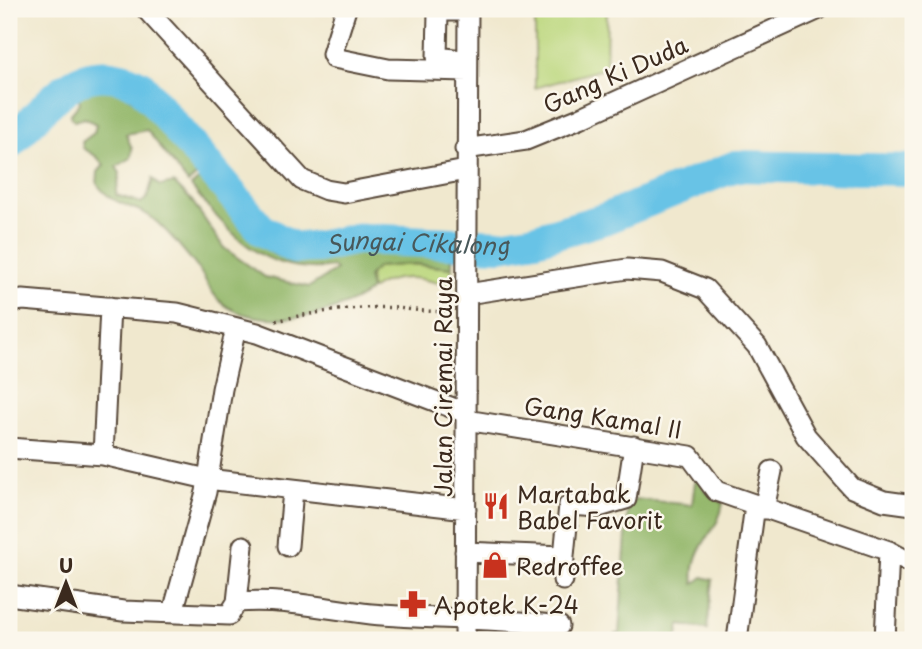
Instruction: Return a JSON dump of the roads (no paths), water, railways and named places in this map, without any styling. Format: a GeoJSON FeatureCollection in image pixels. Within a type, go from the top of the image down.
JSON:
{"type":"FeatureCollection","features":[{"type":"Feature","properties":{"kind":"street"},"geometry":{"type":"LineString","coordinates":[[146,9],[302,180],[344,194],[466,170]]}},
{"type":"Feature","properties":{"kind":"street"},"geometry":{"type":"LineString","coordinates":[[346,9],[335,38],[334,58],[388,69],[467,65]]}},
{"type":"Feature","properties":{"kind":"street","name":"Gang Ki Duda"},"geometry":{"type":"LineString","coordinates":[[465,149],[526,140],[819,9]]}},
{"type":"Feature","properties":{"kind":"street"},"geometry":{"type":"LineString","coordinates":[[467,65],[438,57],[439,11],[468,10]]}},
{"type":"Feature","properties":{"kind":"street","name":"Jalan Ciremai Raya"},"geometry":{"type":"LineString","coordinates":[[465,640],[465,149],[468,10]]}},
{"type":"Feature","properties":{"kind":"street"},"geometry":{"type":"LineString","coordinates":[[467,297],[627,269],[662,272],[705,289],[757,346],[806,436],[852,488],[884,501],[913,505]]}},
{"type":"Feature","properties":{"kind":"street","name":"Gang Kamal II"},"geometry":{"type":"LineString","coordinates":[[9,302],[23,300],[177,313],[257,333],[466,416],[690,456],[716,491],[889,551],[913,564]]}},
{"type":"Feature","properties":{"kind":"street"},"geometry":{"type":"LineString","coordinates":[[103,455],[110,307]]}},
{"type":"Feature","properties":{"kind":"street"},"geometry":{"type":"LineString","coordinates":[[173,612],[207,479],[222,389],[236,328]]}},
{"type":"Feature","properties":{"kind":"street"},"geometry":{"type":"LineString","coordinates":[[563,580],[569,505],[608,506],[626,499],[634,446]]}},
{"type":"Feature","properties":{"kind":"street"},"geometry":{"type":"LineString","coordinates":[[9,448],[103,455],[207,479],[466,509]]}},
{"type":"Feature","properties":{"kind":"street"},"geometry":{"type":"LineString","coordinates":[[737,640],[759,507],[772,471]]}},
{"type":"Feature","properties":{"kind":"street"},"geometry":{"type":"LineString","coordinates":[[288,546],[293,490]]}},
{"type":"Feature","properties":{"kind":"street"},"geometry":{"type":"LineString","coordinates":[[9,595],[123,611],[229,615],[237,602],[243,546]]}},
{"type":"Feature","properties":{"kind":"street"},"geometry":{"type":"LineString","coordinates":[[885,640],[889,551]]}},
{"type":"Feature","properties":{"kind":"street"},"geometry":{"type":"LineString","coordinates":[[465,552],[564,555]]}},
{"type":"Feature","properties":{"kind":"street"},"geometry":{"type":"LineString","coordinates":[[237,602],[277,601],[370,613],[524,621],[559,626]]}},
{"type":"Feature","properties":{"kind":"waterway","name":"Sungai Cikalong"},"geometry":{"type":"LineString","coordinates":[[9,144],[67,88],[83,79],[119,77],[141,86],[262,230],[294,248],[318,247],[357,239],[500,245],[536,239],[604,219],[736,166],[913,170]]}},
{"type":"Feature","properties":{"kind":"place","name":"Martabak Babel Favorit"},"geometry":{"type":"Point","coordinates":[496,506]}},
{"type":"Feature","properties":{"kind":"place","name":"Redroffee"},"geometry":{"type":"Point","coordinates":[495,565]}},
{"type":"Feature","properties":{"kind":"place","name":"Apotek K-24"},"geometry":{"type":"Point","coordinates":[413,604]}}]}
